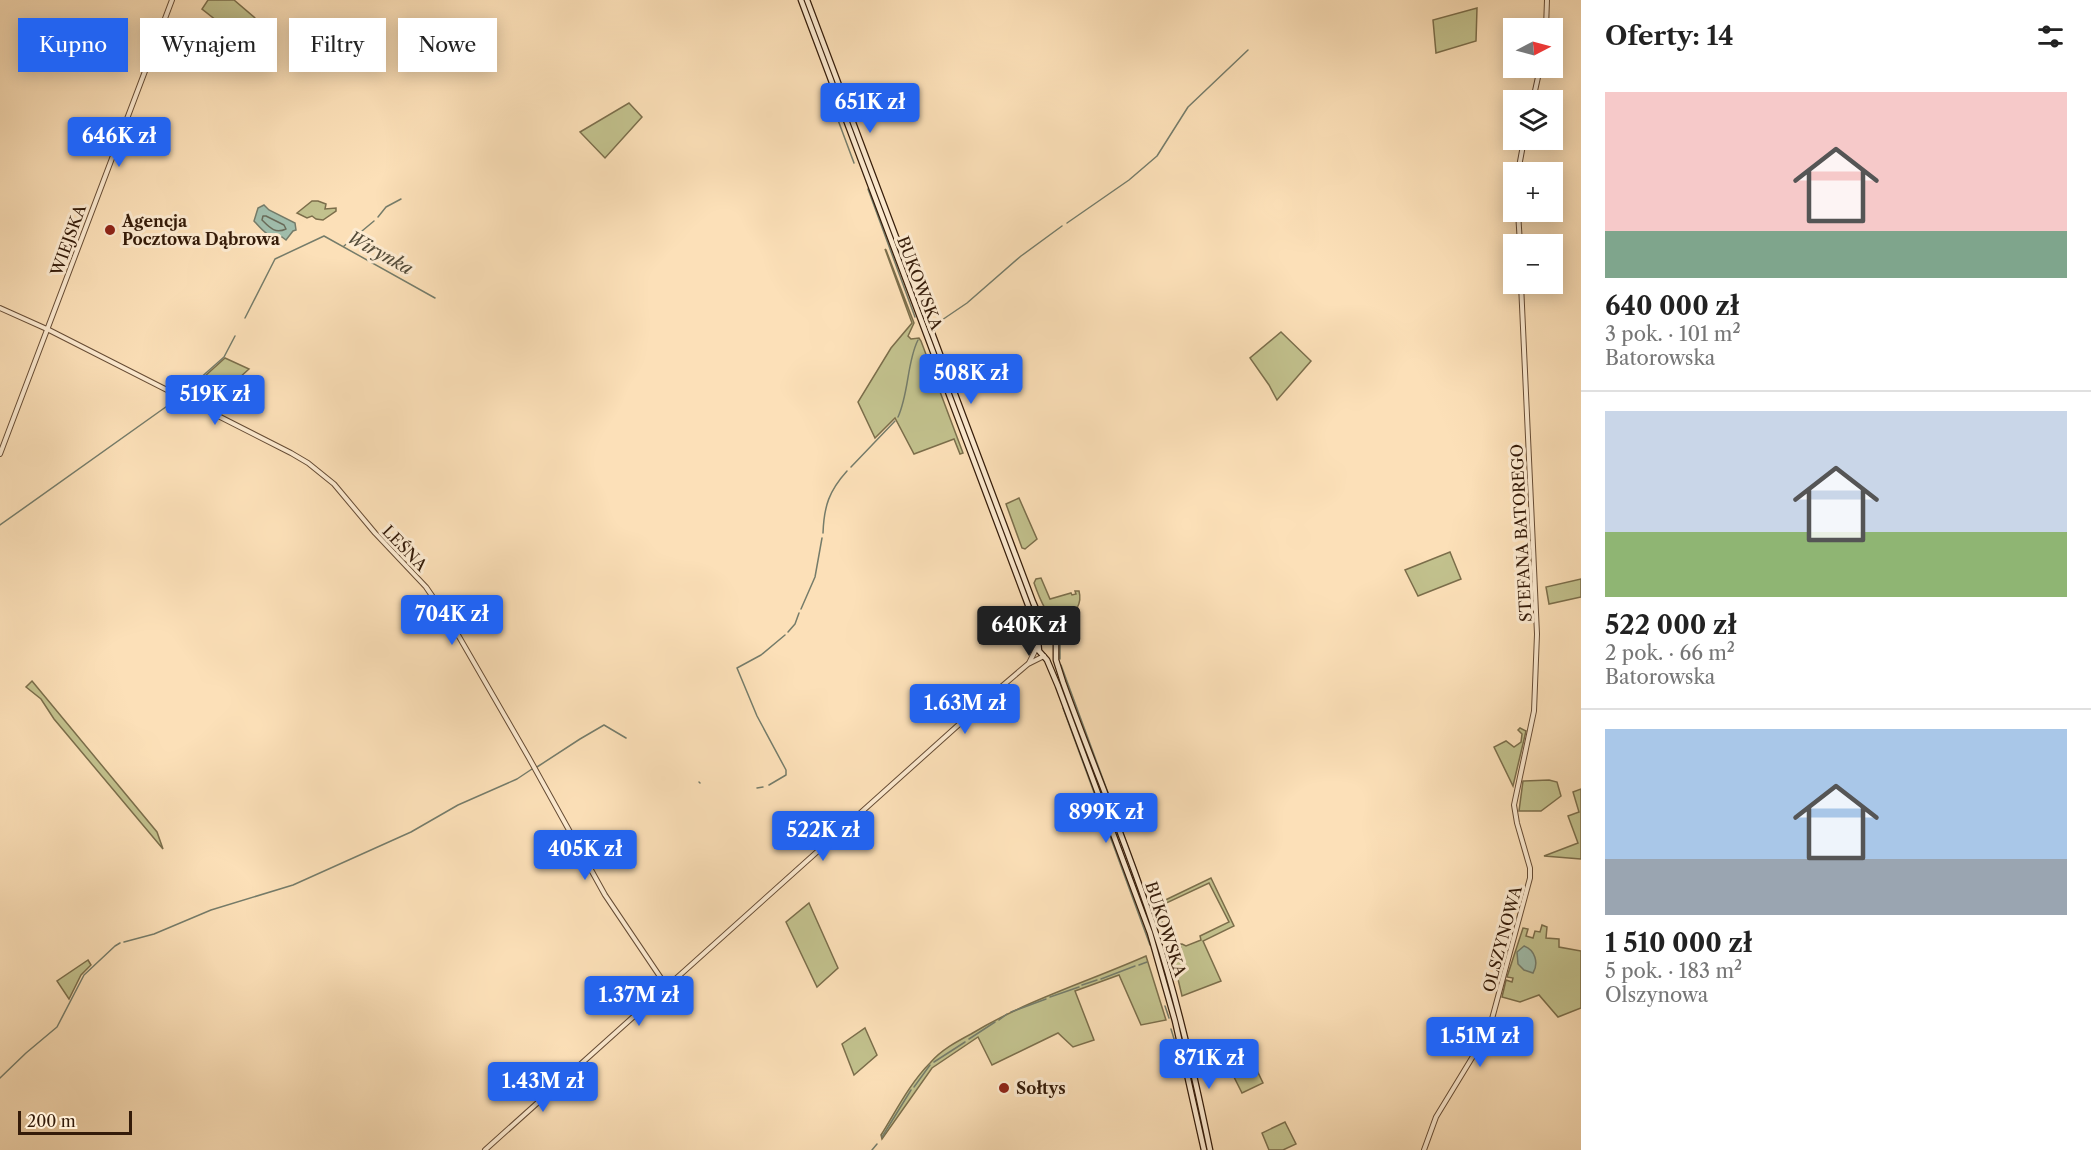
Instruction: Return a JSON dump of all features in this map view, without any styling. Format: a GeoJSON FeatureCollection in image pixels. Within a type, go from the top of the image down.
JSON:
{"type":"FeatureCollection","features":[{"type":"Feature","properties":{"kind":"main road","name":"BUKOWSKA"},"geometry":{"type":"LineString","coordinates":[[801,0],[1028,605],[1037,631],[1038,645]]}},
{"type":"Feature","properties":{"kind":"main road","name":"BUKOWSKA"},"geometry":{"type":"LineString","coordinates":[[807,0],[1028,589],[1049,638]]}},
{"type":"Feature","properties":{"kind":"main road"},"geometry":{"type":"LineString","coordinates":[[1041,638],[1049,638],[1056,644],[1055,653],[1045,656],[1038,651],[1038,645],[1041,638]]}},
{"type":"Feature","properties":{"kind":"main road","name":"BUKOWSKA"},"geometry":{"type":"LineString","coordinates":[[1055,653],[1065,688],[1159,942],[1180,1012],[1210,1150]]}},
{"type":"Feature","properties":{"kind":"main road","name":"BUKOWSKA"},"geometry":{"type":"LineString","coordinates":[[1045,656],[1065,703],[1150,933],[1175,1021],[1204,1150]]}},
{"type":"Feature","properties":{"kind":"street","name":"WIEJSKA"},"geometry":{"type":"LineString","coordinates":[[0,454],[172,0]]}},
{"type":"Feature","properties":{"kind":"street"},"geometry":{"type":"LineString","coordinates":[[1546,18],[1547,0]]}},
{"type":"Feature","properties":{"kind":"street","name":"STEFANA BATOREGO"},"geometry":{"type":"LineString","coordinates":[[1519,780],[1534,711],[1537,634],[1521,294]]}},
{"type":"Feature","properties":{"kind":"street","name":"LEŚNA"},"geometry":{"type":"LineString","coordinates":[[0,308],[47,329],[291,453],[315,468],[334,484],[375,533],[426,587],[454,628],[605,895],[667,987]]}},
{"type":"Feature","properties":{"kind":"street"},"geometry":{"type":"LineString","coordinates":[[486,1150],[1028,663],[1038,645]]}},
{"type":"Feature","properties":{"kind":"street"},"geometry":{"type":"LineString","coordinates":[[1028,663],[1045,656]]}},
{"type":"Feature","properties":{"kind":"street","name":"OLSZYNOWA"},"geometry":{"type":"LineString","coordinates":[[1424,1150],[1436,1117],[1489,1030],[1529,886],[1530,868],[1514,810],[1519,780]]}},
{"type":"Feature","properties":{"kind":"shaded area"},"geometry":{"type":"Polygon","coordinates":[[[208,0],[234,0],[255,18],[213,18],[202,9],[208,0]]]}},
{"type":"Feature","properties":{"kind":"shaded area"},"geometry":{"type":"Polygon","coordinates":[[[1477,8],[1476,41],[1436,53],[1433,20],[1477,8]]]}},
{"type":"Feature","properties":{"kind":"shaded area"},"geometry":{"type":"Polygon","coordinates":[[[629,103],[642,117],[605,158],[580,132],[629,103]]]}},
{"type":"Feature","properties":{"kind":"shaded area"},"geometry":{"type":"Polygon","coordinates":[[[312,201],[326,204],[325,209],[336,208],[336,211],[323,220],[312,216],[307,218],[297,213],[312,201]]]}},
{"type":"Feature","properties":{"kind":"shaded area"},"geometry":{"type":"Polygon","coordinates":[[[885,249],[914,323],[908,336],[911,339],[919,338],[921,341],[963,453],[960,454],[954,439],[914,454],[895,418],[875,438],[858,402],[891,348],[912,323],[885,249]]]}},
{"type":"Feature","properties":{"kind":"shaded area"},"geometry":{"type":"Polygon","coordinates":[[[1281,332],[1311,361],[1277,400],[1250,358],[1281,332]]]}},
{"type":"Feature","properties":{"kind":"shaded area"},"geometry":{"type":"Polygon","coordinates":[[[225,358],[249,369],[207,407],[184,395],[225,358]]]}},
{"type":"Feature","properties":{"kind":"shaded area"},"geometry":{"type":"Polygon","coordinates":[[[1019,498],[1037,539],[1025,549],[1022,548],[1006,504],[1019,498]]]}},
{"type":"Feature","properties":{"kind":"shaded area"},"geometry":{"type":"Polygon","coordinates":[[[1450,552],[1461,579],[1418,596],[1405,570],[1450,552]]]}},
{"type":"Feature","properties":{"kind":"shaded area"},"geometry":{"type":"Polygon","coordinates":[[[1041,578],[1050,599],[1071,593],[1076,594],[1075,591],[1079,591],[1080,601],[1074,613],[1063,624],[1052,618],[1041,601],[1034,583],[1036,579],[1041,578]]]}},
{"type":"Feature","properties":{"kind":"shaded area"},"geometry":{"type":"Polygon","coordinates":[[[1581,579],[1581,597],[1549,604],[1546,587],[1581,579]]]}},
{"type":"Feature","properties":{"kind":"shaded area"},"geometry":{"type":"Polygon","coordinates":[[[32,681],[157,832],[163,849],[54,719],[41,699],[26,687],[32,681]]]}},
{"type":"Feature","properties":{"kind":"shaded area"},"geometry":{"type":"Polygon","coordinates":[[[1520,728],[1526,731],[1513,786],[1494,747],[1506,741],[1514,747],[1521,742],[1522,734],[1518,730],[1520,728]]]}},
{"type":"Feature","properties":{"kind":"shaded area"},"geometry":{"type":"Polygon","coordinates":[[[1523,781],[1557,782],[1561,796],[1541,811],[1519,811],[1523,781]]]}},
{"type":"Feature","properties":{"kind":"shaded area"},"geometry":{"type":"Polygon","coordinates":[[[1581,789],[1581,859],[1544,856],[1578,843],[1568,816],[1579,812],[1573,792],[1581,789]]]}},
{"type":"Feature","properties":{"kind":"shaded area"},"geometry":{"type":"Polygon","coordinates":[[[1211,878],[1234,926],[1203,941],[1221,981],[1182,996],[1172,954],[1174,952],[1169,949],[1168,945],[1186,946],[1201,940],[1200,936],[1229,922],[1209,883],[1164,904],[1167,913],[1160,903],[1157,904],[1211,878]]]}},
{"type":"Feature","properties":{"kind":"shaded area"},"geometry":{"type":"Polygon","coordinates":[[[809,903],[838,968],[817,987],[786,922],[809,903]]]}},
{"type":"Feature","properties":{"kind":"shaded area"},"geometry":{"type":"Polygon","coordinates":[[[1157,904],[1156,908],[1168,930],[1166,939],[1155,905],[1157,904]]]}},
{"type":"Feature","properties":{"kind":"shaded area"},"geometry":{"type":"Polygon","coordinates":[[[1542,925],[1547,927],[1546,938],[1559,939],[1559,947],[1581,951],[1581,1008],[1558,1017],[1539,995],[1520,1002],[1502,997],[1506,980],[1512,982],[1513,978],[1507,977],[1523,928],[1528,929],[1526,936],[1533,938],[1535,931],[1540,932],[1542,925]]]}},
{"type":"Feature","properties":{"kind":"shaded area"},"geometry":{"type":"Polygon","coordinates":[[[1146,956],[1166,1020],[1141,1025],[1119,975],[1075,991],[1094,1040],[1073,1047],[1058,1033],[992,1065],[978,1037],[932,1068],[882,1139],[881,1135],[916,1079],[934,1058],[949,1047],[1014,1011],[1146,956]]]}},
{"type":"Feature","properties":{"kind":"shaded area"},"geometry":{"type":"Polygon","coordinates":[[[88,960],[91,965],[81,975],[69,999],[57,981],[88,960]]]}},
{"type":"Feature","properties":{"kind":"shaded area"},"geometry":{"type":"Polygon","coordinates":[[[865,1028],[877,1055],[854,1075],[842,1044],[865,1028]]]}},
{"type":"Feature","properties":{"kind":"shaded area"},"geometry":{"type":"Polygon","coordinates":[[[1223,1055],[1236,1062],[1252,1060],[1263,1083],[1242,1093],[1223,1055]]]}},
{"type":"Feature","properties":{"kind":"shaded area"},"geometry":{"type":"Polygon","coordinates":[[[1285,1122],[1296,1144],[1283,1150],[1269,1150],[1262,1133],[1285,1122]]]}},
{"type":"Feature","properties":{"kind":"water"},"geometry":{"type":"Polygon","coordinates":[[[264,205],[269,210],[295,223],[296,230],[286,240],[263,231],[254,221],[258,208],[264,205]]]}},
{"type":"Feature","properties":{"kind":"water"},"geometry":{"type":"Polygon","coordinates":[[[1524,946],[1531,950],[1535,957],[1536,965],[1533,973],[1524,970],[1518,964],[1517,952],[1524,946]]]}},
{"type":"Feature","properties":{"kind":"waterway"},"geometry":{"type":"LineString","coordinates":[[1067,223],[1129,180],[1157,156],[1188,107],[1248,50]]}},
{"type":"Feature","properties":{"kind":"waterway"},"geometry":{"type":"LineString","coordinates":[[835,112],[854,163]]}},
{"type":"Feature","properties":{"kind":"waterway"},"geometry":{"type":"LineString","coordinates":[[868,189],[915,317]]}},
{"type":"Feature","properties":{"kind":"waterway"},"geometry":{"type":"LineString","coordinates":[[378,217],[386,207],[401,199]]}},
{"type":"Feature","properties":{"kind":"waterway"},"geometry":{"type":"LineString","coordinates":[[344,246],[374,221]]}},
{"type":"Feature","properties":{"kind":"waterway"},"geometry":{"type":"LineString","coordinates":[[939,322],[967,303],[1021,256],[1062,226]]}},
{"type":"Feature","properties":{"kind":"waterway","name":"Wirynka"},"geometry":{"type":"LineString","coordinates":[[245,318],[275,259],[324,236],[435,298]]}},
{"type":"Feature","properties":{"kind":"waterway","name":"Wirynka"},"geometry":{"type":"LineString","coordinates":[[181,395],[224,357],[235,336]]}},
{"type":"Feature","properties":{"kind":"waterway"},"geometry":{"type":"LineString","coordinates":[[898,417],[902,408],[914,348],[918,340]]}},
{"type":"Feature","properties":{"kind":"waterway","name":"Wirynka"},"geometry":{"type":"LineString","coordinates":[[0,525],[177,399]]}},
{"type":"Feature","properties":{"kind":"waterway"},"geometry":{"type":"LineString","coordinates":[[851,467],[895,421]]}},
{"type":"Feature","properties":{"kind":"waterway"},"geometry":{"type":"LineString","coordinates":[[823,533],[829,499],[847,471]]}},
{"type":"Feature","properties":{"kind":"waterway"},"geometry":{"type":"LineString","coordinates":[[801,609],[815,577],[822,538]]}},
{"type":"Feature","properties":{"kind":"waterway"},"geometry":{"type":"LineString","coordinates":[[788,632],[795,624],[799,613]]}},
{"type":"Feature","properties":{"kind":"waterway"},"geometry":{"type":"LineString","coordinates":[[769,785],[786,775],[786,770],[757,716],[737,668],[761,655],[785,635]]}},
{"type":"Feature","properties":{"kind":"waterway"},"geometry":{"type":"LineString","coordinates":[[1060,644],[1060,659]]}},
{"type":"Feature","properties":{"kind":"waterway"},"geometry":{"type":"LineString","coordinates":[[1061,665],[1139,877]]}},
{"type":"Feature","properties":{"kind":"waterway"},"geometry":{"type":"LineString","coordinates":[[1063,708],[1150,945]]}},
{"type":"Feature","properties":{"kind":"waterway"},"geometry":{"type":"LineString","coordinates":[[537,767],[604,725],[626,738]]}},
{"type":"Feature","properties":{"kind":"waterway"},"geometry":{"type":"LineString","coordinates":[[124,942],[154,934],[211,910],[293,885],[411,832],[458,805],[517,779],[532,769]]}},
{"type":"Feature","properties":{"kind":"waterway"},"geometry":{"type":"LineString","coordinates":[[757,788],[763,787]]}},
{"type":"Feature","properties":{"kind":"waterway"},"geometry":{"type":"LineString","coordinates":[[0,1078],[57,1027],[84,975],[120,943]]}},
{"type":"Feature","properties":{"kind":"waterway"},"geometry":{"type":"LineString","coordinates":[[1171,951],[1181,947]]}},
{"type":"Feature","properties":{"kind":"waterway"},"geometry":{"type":"LineString","coordinates":[[1139,965],[1147,962]]}},
{"type":"Feature","properties":{"kind":"waterway"},"geometry":{"type":"LineString","coordinates":[[1101,979],[1135,966]]}},
{"type":"Feature","properties":{"kind":"waterway"},"geometry":{"type":"LineString","coordinates":[[1082,985],[1097,980]]}},
{"type":"Feature","properties":{"kind":"waterway"},"geometry":{"type":"LineString","coordinates":[[1050,997],[1079,987]]}},
{"type":"Feature","properties":{"kind":"waterway"},"geometry":{"type":"LineString","coordinates":[[1011,1012],[1046,999]]}},
{"type":"Feature","properties":{"kind":"waterway"},"geometry":{"type":"LineString","coordinates":[[1165,1006],[1169,1018]]}},
{"type":"Feature","properties":{"kind":"waterway"},"geometry":{"type":"LineString","coordinates":[[999,1020],[1007,1014]]}},
{"type":"Feature","properties":{"kind":"waterway"},"geometry":{"type":"LineString","coordinates":[[969,1039],[995,1022]]}},
{"type":"Feature","properties":{"kind":"waterway"},"geometry":{"type":"LineString","coordinates":[[1171,1029],[1178,1052]]}},
{"type":"Feature","properties":{"kind":"waterway"},"geometry":{"type":"LineString","coordinates":[[934,1062],[965,1042]]}},
{"type":"Feature","properties":{"kind":"waterway"},"geometry":{"type":"LineString","coordinates":[[914,1087],[930,1065]]}},
{"type":"Feature","properties":{"kind":"waterway"},"geometry":{"type":"LineString","coordinates":[[882,1137],[911,1090]]}},
{"type":"Feature","properties":{"kind":"waterway"},"geometry":{"type":"LineString","coordinates":[[872,1150],[877,1144]]}},
{"type":"Feature","properties":{"kind":"place","name":"Agencja Pocztowa Dąbrowa"},"geometry":{"type":"Point","coordinates":[110,230]}},
{"type":"Feature","properties":{"kind":"place","name":"Sołtys"},"geometry":{"type":"Point","coordinates":[1004,1088]}}]}
